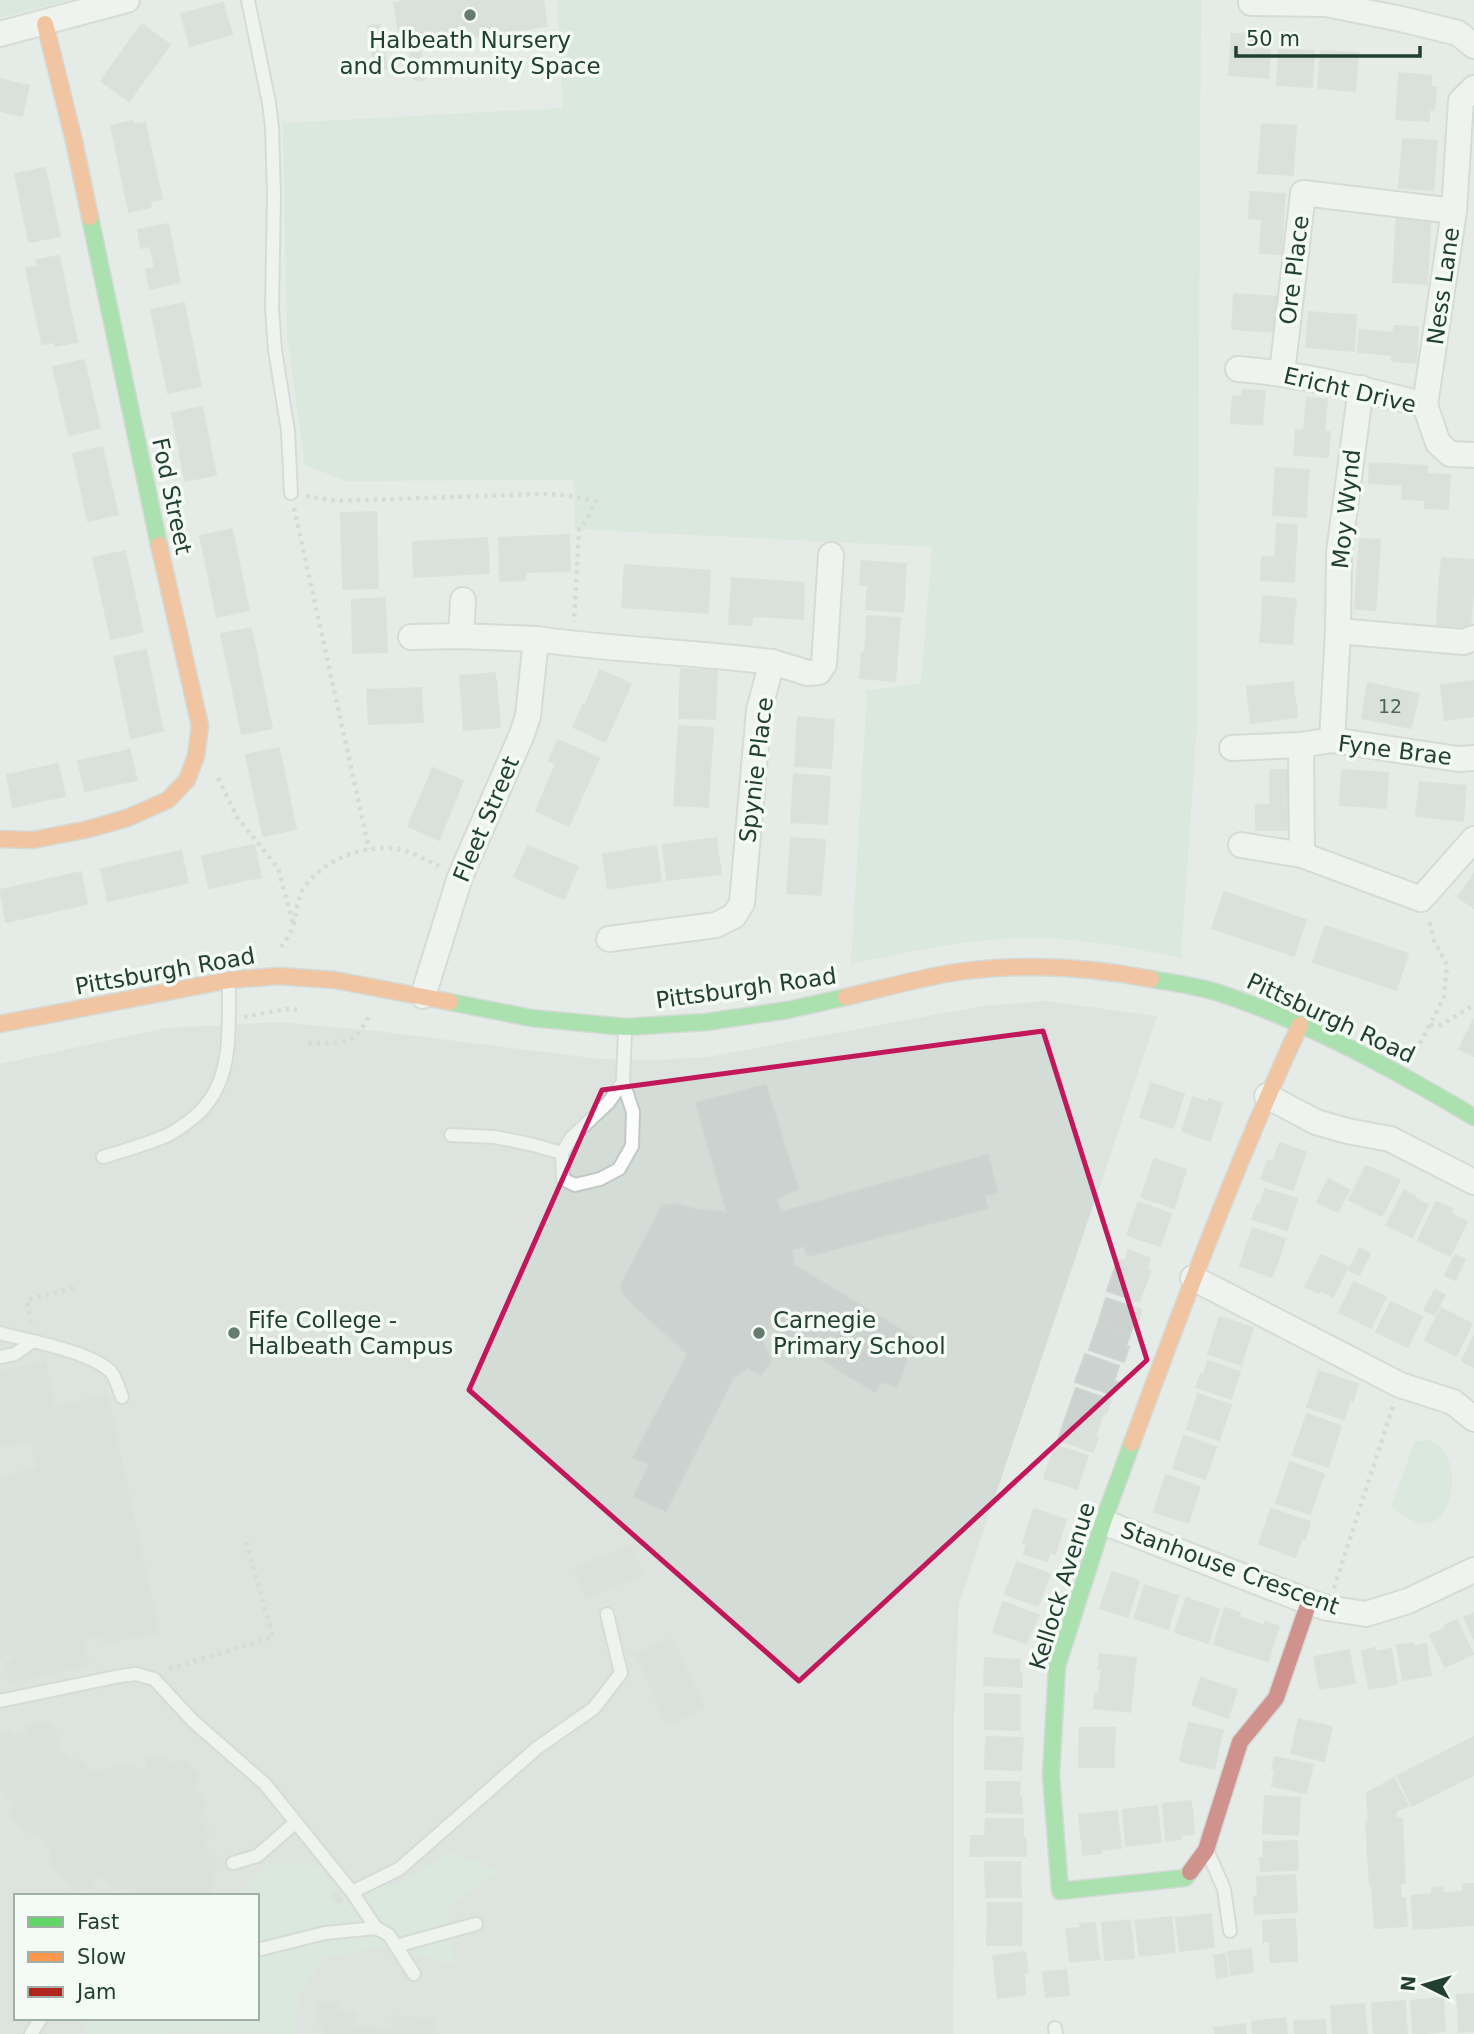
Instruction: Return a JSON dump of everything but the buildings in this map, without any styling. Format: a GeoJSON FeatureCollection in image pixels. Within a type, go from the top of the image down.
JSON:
{"type":"FeatureCollection","features":[{"type":"Feature","properties":{"kind":"street"},"geometry":{"type":"LineString","coordinates":[[0,34],[127,0]]}},
{"type":"Feature","properties":{"kind":"street"},"geometry":{"type":"LineString","coordinates":[[1251,3],[1326,2],[1458,33],[1474,46]]}},
{"type":"Feature","properties":{"kind":"street","name":"Fod Street"},"geometry":{"type":"LineString","coordinates":[[0,839],[33,840],[89,829],[127,818],[168,800],[187,780],[196,756],[200,726],[147,492],[74,141],[45,24]]}},
{"type":"Feature","properties":{"kind":"street","name":"Ness Lane"},"geometry":{"type":"LineString","coordinates":[[1425,405],[1454,212],[1461,101],[1474,88]]}},
{"type":"Feature","properties":{"kind":"street","name":"Ore Place"},"geometry":{"type":"LineString","coordinates":[[1282,373],[1303,192],[1454,212]]}},
{"type":"Feature","properties":{"kind":"street","name":"Ericht Drive"},"geometry":{"type":"LineString","coordinates":[[1238,369],[1282,373],[1361,388],[1425,405],[1438,443],[1450,454],[1474,455]]}},
{"type":"Feature","properties":{"kind":"street","name":"Moy Wynd"},"geometry":{"type":"LineString","coordinates":[[1332,740],[1339,552],[1361,388]]}},
{"type":"Feature","properties":{"kind":"street","name":"Spynie Place"},"geometry":{"type":"LineString","coordinates":[[610,939],[716,925],[734,916],[742,903],[759,710],[772,662],[808,673],[819,672],[824,664],[831,555]]}},
{"type":"Feature","properties":{"kind":"street"},"geometry":{"type":"LineString","coordinates":[[461,636],[463,600]]}},
{"type":"Feature","properties":{"kind":"street"},"geometry":{"type":"LineString","coordinates":[[1338,631],[1463,642],[1474,638]]}},
{"type":"Feature","properties":{"kind":"street"},"geometry":{"type":"LineString","coordinates":[[411,637],[536,639],[772,662]]}},
{"type":"Feature","properties":{"kind":"street","name":"Fleet Street"},"geometry":{"type":"LineString","coordinates":[[423,996],[460,877],[528,716],[536,639]]}},
{"type":"Feature","properties":{"kind":"street","name":"Fyne Brae"},"geometry":{"type":"LineString","coordinates":[[1232,748],[1301,745],[1332,740],[1458,759],[1474,758]]}},
{"type":"Feature","properties":{"kind":"street"},"geometry":{"type":"LineString","coordinates":[[1301,745],[1303,855]]}},
{"type":"Feature","properties":{"kind":"street"},"geometry":{"type":"LineString","coordinates":[[1241,845],[1303,855],[1421,899],[1474,839]]}},
{"type":"Feature","properties":{"kind":"street","name":"Pittsburgh Road"},"geometry":{"type":"LineString","coordinates":[[0,1024],[229,980],[268,977],[335,980],[531,1018],[626,1027],[706,1021],[788,1010],[952,972],[1035,966],[1122,973],[1217,992],[1300,1025],[1474,1116]]}},
{"type":"Feature","properties":{"kind":"street","name":"Kellock Avenue"},"geometry":{"type":"LineString","coordinates":[[1300,1025],[1267,1096],[1193,1278],[1103,1522],[1057,1666],[1051,1775],[1060,1891],[1185,1878],[1206,1850],[1240,1742],[1276,1698],[1318,1605]]}},
{"type":"Feature","properties":{"kind":"street"},"geometry":{"type":"LineString","coordinates":[[1267,1096],[1317,1122],[1390,1139],[1474,1182]]}},
{"type":"Feature","properties":{"kind":"street"},"geometry":{"type":"LineString","coordinates":[[1193,1278],[1401,1385],[1453,1402],[1474,1419]]}},
{"type":"Feature","properties":{"kind":"street","name":"Stanhouse Crescent"},"geometry":{"type":"LineString","coordinates":[[1103,1522],[1318,1605],[1366,1614],[1408,1601],[1474,1570]]}},
{"type":"Feature","properties":{"kind":"lane"},"geometry":{"type":"LineString","coordinates":[[248,0],[270,103],[274,195],[273,318],[275,350],[288,431],[291,493]]}},
{"type":"Feature","properties":{"kind":"lane"},"geometry":{"type":"LineString","coordinates":[[103,1157],[172,1133],[199,1114],[215,1094],[225,1069],[228,1047],[229,980]]}},
{"type":"Feature","properties":{"kind":"lane"},"geometry":{"type":"LineString","coordinates":[[623,1082],[608,1103],[572,1138],[562,1153],[563,1179],[575,1185],[600,1179],[619,1169],[632,1146],[633,1112],[623,1082],[626,1027]]}},
{"type":"Feature","properties":{"kind":"lane"},"geometry":{"type":"LineString","coordinates":[[451,1135],[495,1137],[562,1153]]}},
{"type":"Feature","properties":{"kind":"lane"},"geometry":{"type":"LineString","coordinates":[[0,1333],[83,1356],[100,1364],[113,1374],[122,1397]]}},
{"type":"Feature","properties":{"kind":"lane"},"geometry":{"type":"LineString","coordinates":[[0,1357],[15,1354],[33,1341]]}},
{"type":"Feature","properties":{"kind":"lane"},"geometry":{"type":"LineString","coordinates":[[352,1892],[399,1869],[537,1748],[594,1708],[621,1672],[607,1614]]}},
{"type":"Feature","properties":{"kind":"lane"},"geometry":{"type":"LineString","coordinates":[[0,1701],[120,1676],[136,1674],[154,1679],[193,1721],[265,1784],[352,1892],[376,1928]]}},
{"type":"Feature","properties":{"kind":"lane"},"geometry":{"type":"LineString","coordinates":[[233,1863],[257,1856],[295,1823]]}},
{"type":"Feature","properties":{"kind":"lane"},"geometry":{"type":"LineString","coordinates":[[1206,1850],[1224,1889],[1230,1931]]}},
{"type":"Feature","properties":{"kind":"lane"},"geometry":{"type":"LineString","coordinates":[[396,1946],[476,1924]]}},
{"type":"Feature","properties":{"kind":"lane"},"geometry":{"type":"LineString","coordinates":[[259,1950],[326,1933],[376,1928],[389,1934],[414,1974]]}},
{"type":"Feature","properties":{"kind":"path"},"geometry":{"type":"LineString","coordinates":[[369,849],[291,493],[337,501],[540,494],[596,500],[579,529],[573,644]]}},
{"type":"Feature","properties":{"kind":"path"},"geometry":{"type":"LineString","coordinates":[[199,738],[237,817],[278,868],[293,923]]}},
{"type":"Feature","properties":{"kind":"path"},"geometry":{"type":"LineString","coordinates":[[268,977],[293,923],[295,908],[302,892],[312,878],[337,860],[369,849],[389,848],[406,851],[460,877]]}},
{"type":"Feature","properties":{"kind":"path"},"geometry":{"type":"LineString","coordinates":[[1402,1076],[1444,997],[1447,965],[1434,940],[1421,899]]}},
{"type":"Feature","properties":{"kind":"path"},"geometry":{"type":"LineString","coordinates":[[1430,1025],[1441,1025],[1474,1005]]}},
{"type":"Feature","properties":{"kind":"path"},"geometry":{"type":"LineString","coordinates":[[308,1043],[339,1043],[355,1037],[361,1032],[370,1014]]}},
{"type":"Feature","properties":{"kind":"path"},"geometry":{"type":"LineString","coordinates":[[33,1341],[27,1300],[76,1287]]}},
{"type":"Feature","properties":{"kind":"path"},"geometry":{"type":"LineString","coordinates":[[1318,1605],[1401,1385]]}},
{"type":"Feature","properties":{"kind":"path"},"geometry":{"type":"LineString","coordinates":[[162,1671],[273,1637],[246,1541]]}},
{"type":"Feature","properties":{"kind":"highlighted area"},"geometry":{"type":"Polygon","coordinates":[[[1043,1031],[1147,1360],[799,1681],[469,1390],[602,1090],[1043,1031]]]}},
{"type":"Feature","properties":{"kind":"shaded area","name":"Fife College - Halbeath Campus"},"geometry":{"type":"Polygon","coordinates":[[[1046,1001],[1157,1016],[959,1603],[954,1717],[953,2034],[0,2034],[0,1064],[165,1028],[279,1022],[377,1031],[601,1059],[707,1057],[982,1006],[1046,1001]]]}},
{"type":"Feature","properties":{"kind":"green space"},"geometry":{"type":"Polygon","coordinates":[[[0,0],[70,0],[0,18],[0,0]]]}},
{"type":"Feature","properties":{"kind":"green space"},"geometry":{"type":"Polygon","coordinates":[[[557,0],[1201,0],[1197,726],[1181,958],[1092,942],[1014,938],[944,946],[851,964],[867,691],[921,683],[932,547],[575,529],[574,480],[346,481],[305,465],[287,336],[283,123],[563,108],[557,0]]]}},
{"type":"Feature","properties":{"kind":"green space"},"geometry":{"type":"Polygon","coordinates":[[[1428,1440],[1442,1449],[1450,1464],[1452,1483],[1449,1501],[1441,1516],[1429,1523],[1412,1521],[1392,1505],[1414,1442],[1428,1440]]]}},
{"type":"Feature","properties":{"kind":"green space"},"geometry":{"type":"Polygon","coordinates":[[[452,1852],[498,1871],[448,1907],[455,1966],[387,1946],[323,1958],[299,1996],[294,2034],[196,2030],[167,2034],[87,2034],[84,2020],[259,2020],[259,1894],[236,1894],[242,1892],[272,1862],[319,1866],[338,1892],[400,1883],[452,1852]]]}},
{"type":"Feature","properties":{"kind":"traffic: fast"},"geometry":{"type":"LineString","coordinates":[[90,217],[159,545]]}},
{"type":"Feature","properties":{"kind":"traffic: fast"},"geometry":{"type":"LineString","coordinates":[[1151,979],[1211,991],[1285,1018],[1381,1064],[1474,1117]]}},
{"type":"Feature","properties":{"kind":"traffic: fast"},"geometry":{"type":"LineString","coordinates":[[450,1002],[531,1018],[626,1027],[706,1022],[788,1010],[846,997]]}},
{"type":"Feature","properties":{"kind":"traffic: fast"},"geometry":{"type":"LineString","coordinates":[[1132,1443],[1103,1522],[1057,1666],[1051,1775],[1060,1891],[1185,1878],[1190,1872]]}},
{"type":"Feature","properties":{"kind":"traffic: slow"},"geometry":{"type":"LineString","coordinates":[[45,24],[90,217]]}},
{"type":"Feature","properties":{"kind":"traffic: slow"},"geometry":{"type":"LineString","coordinates":[[0,839],[33,840],[127,818],[168,800],[187,780],[196,756],[200,726],[159,545]]}},
{"type":"Feature","properties":{"kind":"traffic: slow"},"geometry":{"type":"LineString","coordinates":[[846,997],[938,975],[1001,968],[1051,967],[1102,971],[1151,979]]}},
{"type":"Feature","properties":{"kind":"traffic: slow"},"geometry":{"type":"LineString","coordinates":[[0,1024],[229,980],[278,976],[335,980],[450,1002]]}},
{"type":"Feature","properties":{"kind":"traffic: slow"},"geometry":{"type":"LineString","coordinates":[[1132,1443],[1233,1180],[1300,1025]]}},
{"type":"Feature","properties":{"kind":"traffic: jam"},"geometry":{"type":"LineString","coordinates":[[1190,1872],[1206,1850],[1240,1742],[1276,1698],[1309,1602]]}},
{"type":"Feature","properties":{"kind":"place","name":"Halbeath Nursery and Community Space"},"geometry":{"type":"Point","coordinates":[470,15]}},
{"type":"Feature","properties":{"kind":"place","name":"Fife College - Halbeath Campus"},"geometry":{"type":"Point","coordinates":[234,1333]}},
{"type":"Feature","properties":{"kind":"place","name":"Carnegie Primary School"},"geometry":{"type":"Point","coordinates":[759,1333]}}]}
